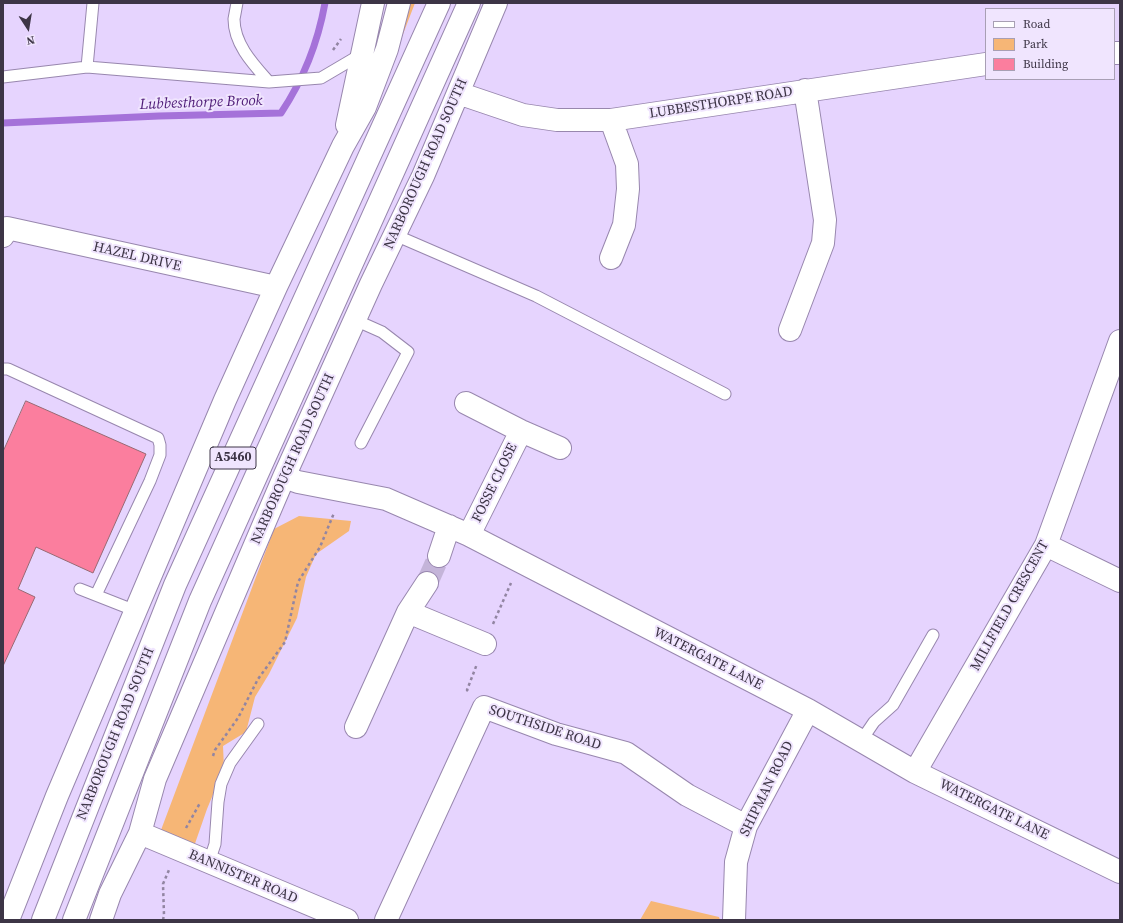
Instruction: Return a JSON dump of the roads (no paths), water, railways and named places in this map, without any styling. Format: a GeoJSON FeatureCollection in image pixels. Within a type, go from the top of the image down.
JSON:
{"type":"FeatureCollection","features":[{"type":"Feature","properties":{"kind":"street","name":"NARBOROUGH ROAD SOUTH"},"geometry":{"type":"LineString","coordinates":[[343,146],[372,3]]}},
{"type":"Feature","properties":{"kind":"street","name":"NARBOROUGH ROAD SOUTH"},"geometry":{"type":"LineString","coordinates":[[8,920],[57,796],[225,400],[276,287],[343,146],[365,107],[387,49],[399,3]]}},
{"type":"Feature","properties":{"kind":"street","name":"NARBOROUGH ROAD SOUTH"},"geometry":{"type":"LineString","coordinates":[[43,920],[175,585],[439,3]]}},
{"type":"Feature","properties":{"kind":"street","name":"NARBOROUGH ROAD SOUTH"},"geometry":{"type":"LineString","coordinates":[[74,920],[200,601],[469,3]]}},
{"type":"Feature","properties":{"kind":"street","name":"NARBOROUGH ROAD SOUTH"},"geometry":{"type":"LineString","coordinates":[[101,920],[110,894],[140,833],[155,778],[284,477],[355,320],[423,176],[496,3]]}},
{"type":"Feature","properties":{"kind":"street","name":"LUBBESTHORPE ROAD"},"geometry":{"type":"LineString","coordinates":[[458,93],[523,115],[557,120],[611,120],[985,64]]}},
{"type":"Feature","properties":{"kind":"street"},"geometry":{"type":"LineString","coordinates":[[790,330],[823,242],[825,220],[805,90]]}},
{"type":"Feature","properties":{"kind":"street"},"geometry":{"type":"LineString","coordinates":[[611,120],[627,164],[628,189],[624,225],[611,258]]}},
{"type":"Feature","properties":{"kind":"street","name":"HAZEL DRIVE"},"geometry":{"type":"LineString","coordinates":[[3,236],[7,228],[276,287]]}},
{"type":"Feature","properties":{"kind":"street","name":"MILLFIELD CRESCENT"},"geometry":{"type":"LineString","coordinates":[[916,772],[1046,545],[1120,341]]}},
{"type":"Feature","properties":{"kind":"street","name":"FOSSE CLOSE"},"geometry":{"type":"LineString","coordinates":[[466,403],[521,431],[560,448]]}},
{"type":"Feature","properties":{"kind":"street","name":"FOSSE CLOSE"},"geometry":{"type":"LineString","coordinates":[[469,535],[521,431]]}},
{"type":"Feature","properties":{"kind":"street","name":"WATERGATE LANE"},"geometry":{"type":"LineString","coordinates":[[284,477],[298,482],[386,499],[450,526],[808,710],[916,772],[1120,872]]}},
{"type":"Feature","properties":{"kind":"street"},"geometry":{"type":"LineString","coordinates":[[439,556],[450,526]]}},
{"type":"Feature","properties":{"kind":"street"},"geometry":{"type":"LineString","coordinates":[[1046,545],[1120,581]]}},
{"type":"Feature","properties":{"kind":"street"},"geometry":{"type":"LineString","coordinates":[[356,727],[408,612],[428,583]]}},
{"type":"Feature","properties":{"kind":"street"},"geometry":{"type":"LineString","coordinates":[[408,612],[485,644]]}},
{"type":"Feature","properties":{"kind":"street","name":"SOUTHSIDE ROAD"},"geometry":{"type":"LineString","coordinates":[[386,920],[484,707],[556,734],[626,753],[686,795],[746,826]]}},
{"type":"Feature","properties":{"kind":"street","name":"SHIPMAN ROAD"},"geometry":{"type":"LineString","coordinates":[[734,920],[736,862],[746,826],[808,710]]}},
{"type":"Feature","properties":{"kind":"street","name":"BANNISTER ROAD"},"geometry":{"type":"LineString","coordinates":[[140,833],[347,920]]}},
{"type":"Feature","properties":{"kind":"lane"},"geometry":{"type":"LineString","coordinates":[[87,67],[93,3]]}},
{"type":"Feature","properties":{"kind":"lane"},"geometry":{"type":"LineString","coordinates":[[237,3],[234,19],[236,34],[242,47],[254,65],[269,82]]}},
{"type":"Feature","properties":{"kind":"lane"},"geometry":{"type":"LineString","coordinates":[[3,77],[87,67],[269,82],[321,78],[361,54]]}},
{"type":"Feature","properties":{"kind":"lane"},"geometry":{"type":"LineString","coordinates":[[395,235],[536,296],[725,394]]}},
{"type":"Feature","properties":{"kind":"lane"},"geometry":{"type":"LineString","coordinates":[[355,320],[382,332],[408,352],[361,443]]}},
{"type":"Feature","properties":{"kind":"lane"},"geometry":{"type":"LineString","coordinates":[[3,369],[8,369],[158,438],[160,455],[150,482],[96,596]]}},
{"type":"Feature","properties":{"kind":"lane"},"geometry":{"type":"LineString","coordinates":[[80,590],[136,611]]}},
{"type":"Feature","properties":{"kind":"lane"},"geometry":{"type":"LineString","coordinates":[[862,741],[874,722],[893,704],[933,635]]}},
{"type":"Feature","properties":{"kind":"lane"},"geometry":{"type":"LineString","coordinates":[[209,862],[215,844],[221,784],[230,763],[258,724]]}},
{"type":"Feature","properties":{"kind":"waterway","name":"Lubbesthorpe Brook"},"geometry":{"type":"LineString","coordinates":[[3,123],[159,116],[281,113],[303,74],[309,60],[325,3]]}},
{"type":"Feature","properties":{"kind":"tunnel"},"geometry":{"type":"LineString","coordinates":[[427,583],[439,556]]}}]}
